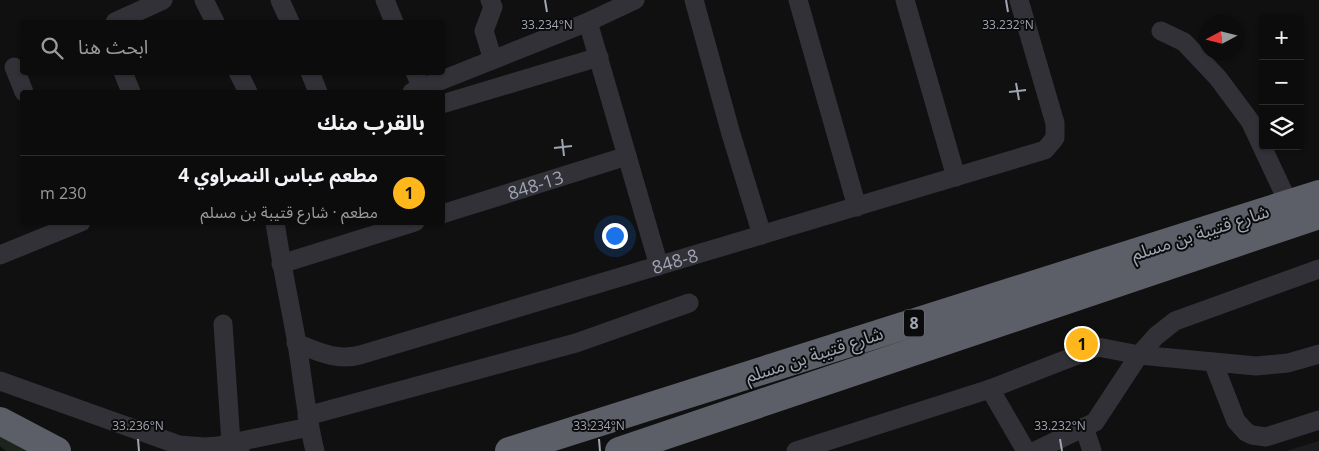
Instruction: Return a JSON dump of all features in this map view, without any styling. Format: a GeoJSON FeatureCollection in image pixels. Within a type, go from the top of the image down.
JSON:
{"type":"FeatureCollection","features":[{"type":"Feature","properties":{"kind":"highway","name":"شارع قتيبة بن مسلم"},"geometry":{"type":"LineString","coordinates":[[509,451],[1319,194]]}},
{"type":"Feature","properties":{"kind":"highway","name":"شارع قتيبة بن مسلم"},"geometry":{"type":"LineString","coordinates":[[619,451],[1319,215]]}},
{"type":"Feature","properties":{"kind":"highway"},"geometry":{"type":"LineString","coordinates":[[3,422],[57,451]]}},
{"type":"Feature","properties":{"kind":"street"},"geometry":{"type":"LineString","coordinates":[[120,20],[163,0]]}},
{"type":"Feature","properties":{"kind":"street"},"geometry":{"type":"LineString","coordinates":[[204,0],[214,20]]}},
{"type":"Feature","properties":{"kind":"street"},"geometry":{"type":"LineString","coordinates":[[280,0],[289,20]]}},
{"type":"Feature","properties":{"kind":"street"},"geometry":{"type":"LineString","coordinates":[[385,0],[393,20]]}},
{"type":"Feature","properties":{"kind":"street"},"geometry":{"type":"LineString","coordinates":[[490,0],[493,7],[484,30],[493,60]]}},
{"type":"Feature","properties":{"kind":"street"},"geometry":{"type":"LineString","coordinates":[[416,85],[493,60],[588,22],[634,0]]}},
{"type":"Feature","properties":{"kind":"street"},"geometry":{"type":"LineString","coordinates":[[694,0],[731,134],[762,235]]}},
{"type":"Feature","properties":{"kind":"street"},"geometry":{"type":"LineString","coordinates":[[798,0],[857,207]]}},
{"type":"Feature","properties":{"kind":"street"},"geometry":{"type":"LineString","coordinates":[[905,0],[956,177]]}},
{"type":"Feature","properties":{"kind":"street","name":"848-8"},"geometry":{"type":"LineString","coordinates":[[296,343],[332,357],[352,357],[1038,153],[1051,145],[1055,138],[1055,124],[1019,0]]}},
{"type":"Feature","properties":{"kind":"street"},"geometry":{"type":"LineString","coordinates":[[588,22],[659,266]]}},
{"type":"Feature","properties":{"kind":"street"},"geometry":{"type":"LineString","coordinates":[[1161,31],[1184,42],[1218,78],[1250,121],[1288,204]]}},
{"type":"Feature","properties":{"kind":"street"},"geometry":{"type":"LineString","coordinates":[[445,103],[599,57]]}},
{"type":"Feature","properties":{"kind":"street"},"geometry":{"type":"LineString","coordinates":[[12,68],[23,90]]}},
{"type":"Feature","properties":{"kind":"street"},"geometry":{"type":"LineString","coordinates":[[123,75],[130,90]]}},
{"type":"Feature","properties":{"kind":"street"},"geometry":{"type":"LineString","coordinates":[[240,75],[247,90]]}},
{"type":"Feature","properties":{"kind":"street"},"geometry":{"type":"LineString","coordinates":[[311,75],[317,90]]}},
{"type":"Feature","properties":{"kind":"street","name":"848-13"},"geometry":{"type":"LineString","coordinates":[[445,213],[627,156]]}},
{"type":"Feature","properties":{"kind":"street"},"geometry":{"type":"LineString","coordinates":[[0,255],[73,225]]}},
{"type":"Feature","properties":{"kind":"street"},"geometry":{"type":"LineString","coordinates":[[275,225],[314,451]]}},
{"type":"Feature","properties":{"kind":"street"},"geometry":{"type":"LineString","coordinates":[[281,264],[405,225]]}},
{"type":"Feature","properties":{"kind":"street"},"geometry":{"type":"LineString","coordinates":[[1034,451],[1095,422],[1139,355],[1156,336],[1175,321],[1319,269]]}},
{"type":"Feature","properties":{"kind":"street"},"geometry":{"type":"LineString","coordinates":[[0,381],[111,419],[166,441],[199,447],[236,447],[308,422],[576,343],[689,304]]}},
{"type":"Feature","properties":{"kind":"street"},"geometry":{"type":"LineString","coordinates":[[223,324],[236,447]]}},
{"type":"Feature","properties":{"kind":"street"},"geometry":{"type":"LineString","coordinates":[[796,451],[990,389],[1098,346],[1139,355],[1256,366],[1288,363],[1319,354]]}},
{"type":"Feature","properties":{"kind":"street"},"geometry":{"type":"LineString","coordinates":[[1214,362],[1236,421],[1240,427],[1252,435],[1259,437],[1274,435],[1319,420]]}},
{"type":"Feature","properties":{"kind":"street"},"geometry":{"type":"LineString","coordinates":[[990,389],[1026,451]]}},
{"type":"Feature","properties":{"kind":"street"},"geometry":{"type":"LineString","coordinates":[[1084,427],[1092,451]]}},
{"type":"Feature","properties":{"kind":"shaded area"},"geometry":{"type":"Polygon","coordinates":[[[0,432],[38,451],[6,451],[0,446],[0,432]]]}},
{"type":"Feature","properties":{"kind":"shaded area"},"geometry":{"type":"Polygon","coordinates":[[[1319,441],[1319,451],[1286,451],[1319,441]]]}},
{"type":"Feature","properties":{"kind":"place","name":"مطعم عباس النصراوي 4"},"geometry":{"type":"Point","coordinates":[1082,344]}}]}
